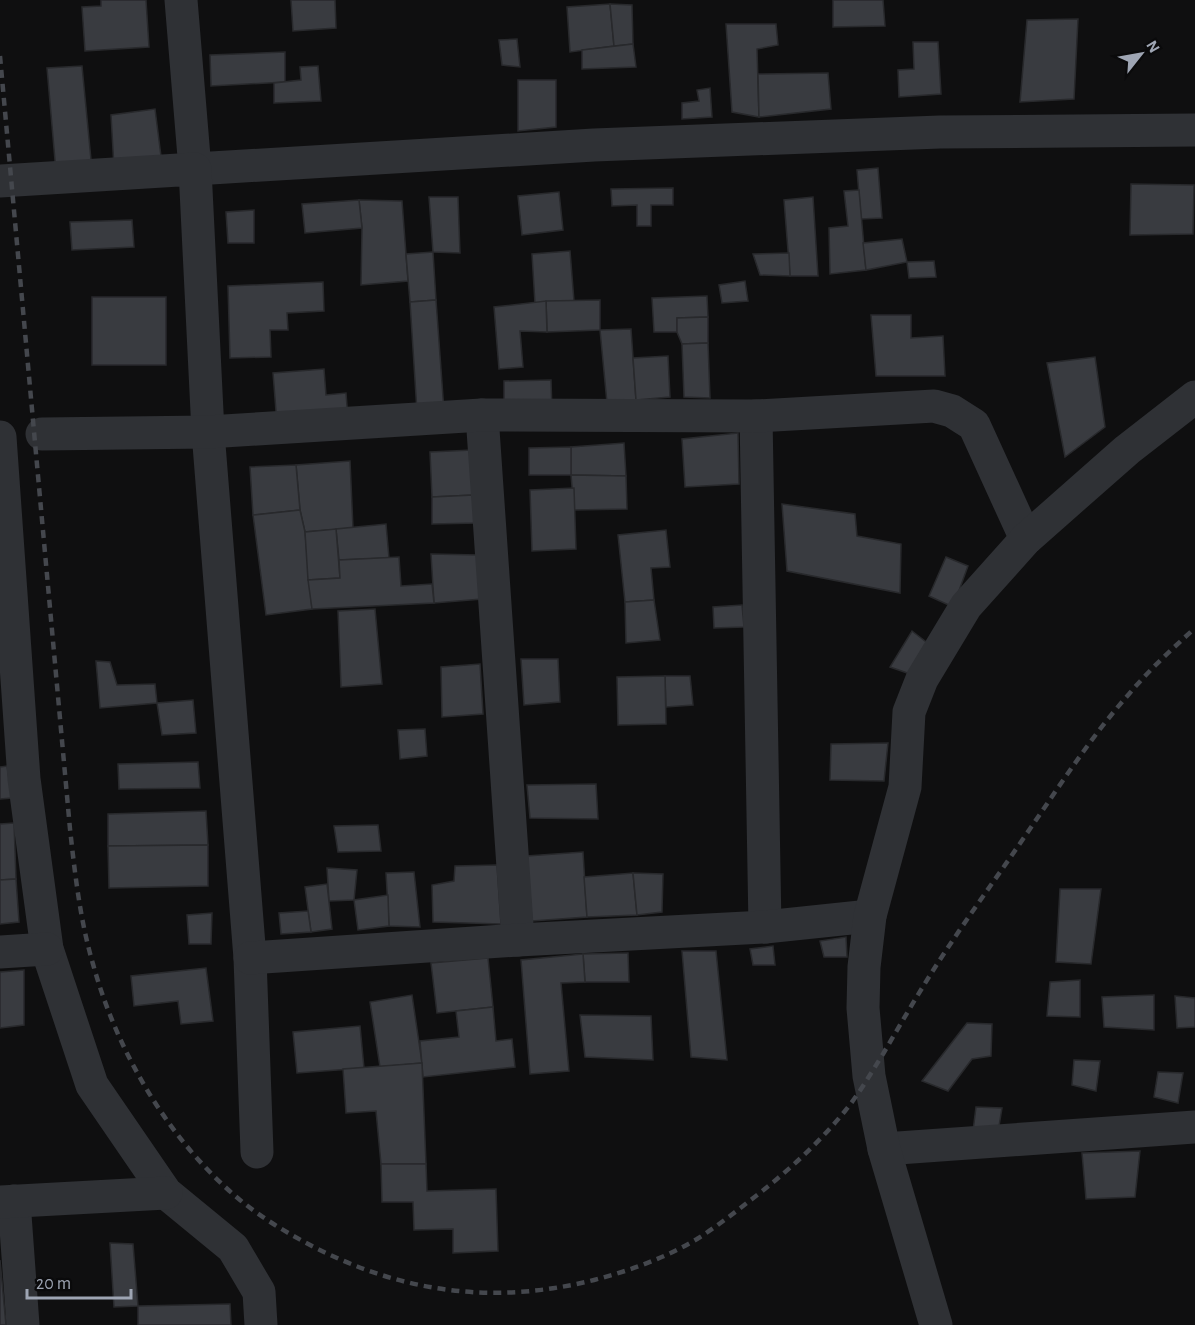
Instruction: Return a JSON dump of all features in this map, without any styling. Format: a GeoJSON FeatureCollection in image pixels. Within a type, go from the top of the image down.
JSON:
{"type":"FeatureCollection","features":[{"type":"Feature","properties":{"kind":"street"},"geometry":{"type":"LineString","coordinates":[[181,0],[195,169],[208,432],[250,958],[257,1152]]}},
{"type":"Feature","properties":{"kind":"street"},"geometry":{"type":"LineString","coordinates":[[0,181],[606,144],[940,132],[1195,130]]}},
{"type":"Feature","properties":{"kind":"street"},"geometry":{"type":"LineString","coordinates":[[936,1325],[884,1149],[869,1077],[865,1039],[864,967],[870,916],[905,787],[909,712],[922,679],[966,606],[1026,538],[1127,450],[1195,397]]}},
{"type":"Feature","properties":{"kind":"street"},"geometry":{"type":"LineString","coordinates":[[42,434],[208,432],[482,415],[756,416],[934,406],[952,411],[974,425],[1026,538]]}},
{"type":"Feature","properties":{"kind":"street"},"geometry":{"type":"LineString","coordinates":[[482,415],[518,940]]}},
{"type":"Feature","properties":{"kind":"street"},"geometry":{"type":"LineString","coordinates":[[756,416],[765,927]]}},
{"type":"Feature","properties":{"kind":"street"},"geometry":{"type":"LineString","coordinates":[[0,437],[24,779],[47,949],[92,1085],[166,1192],[233,1248],[259,1292],[261,1325]]}},
{"type":"Feature","properties":{"kind":"street"},"geometry":{"type":"LineString","coordinates":[[250,958],[518,940],[765,927],[870,916]]}},
{"type":"Feature","properties":{"kind":"street"},"geometry":{"type":"LineString","coordinates":[[0,952],[47,949]]}},
{"type":"Feature","properties":{"kind":"street"},"geometry":{"type":"LineString","coordinates":[[884,1149],[1195,1127]]}},
{"type":"Feature","properties":{"kind":"street"},"geometry":{"type":"LineString","coordinates":[[23,1325],[7,1202],[166,1192]]}},
{"type":"Feature","properties":{"kind":"building"},"geometry":{"type":"Polygon","coordinates":[[[101,0],[146,0],[149,47],[85,51],[82,7],[101,6],[101,0]]]}},
{"type":"Feature","properties":{"kind":"building"},"geometry":{"type":"Polygon","coordinates":[[[291,0],[335,0],[336,28],[293,31],[291,0]]]}},
{"type":"Feature","properties":{"kind":"building"},"geometry":{"type":"Polygon","coordinates":[[[833,0],[883,0],[885,26],[833,27],[833,0]]]}},
{"type":"Feature","properties":{"kind":"building"},"geometry":{"type":"Polygon","coordinates":[[[610,4],[614,46],[570,52],[567,7],[610,4]]]}},
{"type":"Feature","properties":{"kind":"building"},"geometry":{"type":"Polygon","coordinates":[[[610,4],[632,5],[633,44],[614,46],[610,4]]]}},
{"type":"Feature","properties":{"kind":"building"},"geometry":{"type":"Polygon","coordinates":[[[1078,19],[1074,99],[1020,102],[1027,20],[1078,19]]]}},
{"type":"Feature","properties":{"kind":"building"},"geometry":{"type":"Polygon","coordinates":[[[726,24],[776,24],[778,45],[757,49],[759,117],[732,112],[726,24]]]}},
{"type":"Feature","properties":{"kind":"building"},"geometry":{"type":"Polygon","coordinates":[[[517,39],[520,67],[502,65],[499,40],[517,39]]]}},
{"type":"Feature","properties":{"kind":"building"},"geometry":{"type":"Polygon","coordinates":[[[913,42],[938,42],[941,94],[899,97],[898,70],[914,69],[913,42]]]}},
{"type":"Feature","properties":{"kind":"building"},"geometry":{"type":"Polygon","coordinates":[[[633,44],[636,67],[582,69],[582,50],[633,44]]]}},
{"type":"Feature","properties":{"kind":"building"},"geometry":{"type":"Polygon","coordinates":[[[285,52],[285,82],[211,86],[210,55],[285,52]]]}},
{"type":"Feature","properties":{"kind":"building"},"geometry":{"type":"Polygon","coordinates":[[[82,66],[92,170],[56,172],[47,68],[82,66]]]}},
{"type":"Feature","properties":{"kind":"building"},"geometry":{"type":"Polygon","coordinates":[[[318,66],[321,101],[274,103],[274,83],[301,80],[300,67],[318,66]]]}},
{"type":"Feature","properties":{"kind":"building"},"geometry":{"type":"Polygon","coordinates":[[[828,73],[831,109],[759,117],[758,74],[828,73]]]}},
{"type":"Feature","properties":{"kind":"building"},"geometry":{"type":"Polygon","coordinates":[[[518,80],[556,80],[556,127],[518,131],[518,80]]]}},
{"type":"Feature","properties":{"kind":"building"},"geometry":{"type":"Polygon","coordinates":[[[710,88],[712,117],[682,119],[682,103],[699,101],[697,90],[710,88]]]}},
{"type":"Feature","properties":{"kind":"building"},"geometry":{"type":"Polygon","coordinates":[[[155,109],[162,164],[114,168],[111,115],[155,109]]]}},
{"type":"Feature","properties":{"kind":"building"},"geometry":{"type":"Polygon","coordinates":[[[878,168],[882,218],[861,219],[857,170],[878,168]]]}},
{"type":"Feature","properties":{"kind":"building"},"geometry":{"type":"Polygon","coordinates":[[[1131,184],[1194,185],[1193,234],[1130,235],[1131,184]]]}},
{"type":"Feature","properties":{"kind":"building"},"geometry":{"type":"Polygon","coordinates":[[[673,188],[673,205],[651,205],[651,226],[637,226],[637,205],[612,206],[611,189],[673,188]]]}},
{"type":"Feature","properties":{"kind":"building"},"geometry":{"type":"Polygon","coordinates":[[[859,190],[866,270],[830,274],[829,228],[848,226],[844,191],[859,190]]]}},
{"type":"Feature","properties":{"kind":"building"},"geometry":{"type":"Polygon","coordinates":[[[559,192],[563,230],[522,235],[518,196],[559,192]]]}},
{"type":"Feature","properties":{"kind":"building"},"geometry":{"type":"Polygon","coordinates":[[[429,197],[458,197],[460,253],[433,252],[429,197]]]}},
{"type":"Feature","properties":{"kind":"building"},"geometry":{"type":"Polygon","coordinates":[[[813,197],[818,276],[790,276],[784,200],[813,197]]]}},
{"type":"Feature","properties":{"kind":"building"},"geometry":{"type":"Polygon","coordinates":[[[359,200],[402,201],[408,281],[361,285],[362,228],[359,200]]]}},
{"type":"Feature","properties":{"kind":"building"},"geometry":{"type":"Polygon","coordinates":[[[359,200],[362,228],[305,233],[302,204],[359,200]]]}},
{"type":"Feature","properties":{"kind":"building"},"geometry":{"type":"Polygon","coordinates":[[[254,210],[254,243],[228,243],[226,212],[254,210]]]}},
{"type":"Feature","properties":{"kind":"building"},"geometry":{"type":"Polygon","coordinates":[[[132,220],[134,247],[72,250],[70,222],[132,220]]]}},
{"type":"Feature","properties":{"kind":"building"},"geometry":{"type":"Polygon","coordinates":[[[902,239],[907,262],[866,270],[863,243],[902,239]]]}},
{"type":"Feature","properties":{"kind":"building"},"geometry":{"type":"Polygon","coordinates":[[[570,251],[574,301],[535,304],[532,254],[570,251]]]}},
{"type":"Feature","properties":{"kind":"building"},"geometry":{"type":"Polygon","coordinates":[[[433,252],[436,300],[410,302],[406,254],[433,252]]]}},
{"type":"Feature","properties":{"kind":"building"},"geometry":{"type":"Polygon","coordinates":[[[789,253],[790,276],[760,275],[753,254],[789,253]]]}},
{"type":"Feature","properties":{"kind":"building"},"geometry":{"type":"Polygon","coordinates":[[[934,261],[936,277],[909,278],[907,262],[934,261]]]}},
{"type":"Feature","properties":{"kind":"building"},"geometry":{"type":"Polygon","coordinates":[[[745,281],[748,301],[722,303],[719,285],[745,281]]]}},
{"type":"Feature","properties":{"kind":"building"},"geometry":{"type":"Polygon","coordinates":[[[323,282],[324,311],[287,313],[288,330],[270,330],[271,357],[230,358],[228,286],[323,282]]]}},
{"type":"Feature","properties":{"kind":"building"},"geometry":{"type":"Polygon","coordinates":[[[707,296],[708,317],[677,318],[677,332],[654,332],[652,298],[707,296]]]}},
{"type":"Feature","properties":{"kind":"building"},"geometry":{"type":"Polygon","coordinates":[[[92,297],[166,297],[166,365],[92,365],[92,297]]]}},
{"type":"Feature","properties":{"kind":"building"},"geometry":{"type":"Polygon","coordinates":[[[436,300],[444,411],[417,412],[410,302],[436,300]]]}},
{"type":"Feature","properties":{"kind":"building"},"geometry":{"type":"Polygon","coordinates":[[[600,300],[600,330],[547,332],[546,301],[600,300]]]}},
{"type":"Feature","properties":{"kind":"building"},"geometry":{"type":"Polygon","coordinates":[[[546,301],[547,332],[520,331],[523,367],[499,369],[494,307],[546,301]]]}},
{"type":"Feature","properties":{"kind":"building"},"geometry":{"type":"Polygon","coordinates":[[[871,315],[911,315],[911,338],[943,336],[945,376],[876,376],[871,315]]]}},
{"type":"Feature","properties":{"kind":"building"},"geometry":{"type":"Polygon","coordinates":[[[708,317],[708,343],[682,344],[677,332],[677,318],[708,317]]]}},
{"type":"Feature","properties":{"kind":"building"},"geometry":{"type":"Polygon","coordinates":[[[631,329],[636,400],[607,403],[600,330],[631,329]]]}},
{"type":"Feature","properties":{"kind":"building"},"geometry":{"type":"Polygon","coordinates":[[[708,343],[710,398],[684,397],[682,344],[708,343]]]}},
{"type":"Feature","properties":{"kind":"building"},"geometry":{"type":"Polygon","coordinates":[[[668,356],[670,397],[636,400],[633,358],[668,356]]]}},
{"type":"Feature","properties":{"kind":"building"},"geometry":{"type":"Polygon","coordinates":[[[1095,357],[1105,427],[1065,457],[1047,363],[1095,357]]]}},
{"type":"Feature","properties":{"kind":"building"},"geometry":{"type":"Polygon","coordinates":[[[324,369],[326,395],[346,393],[348,419],[277,424],[273,373],[324,369]]]}},
{"type":"Feature","properties":{"kind":"building"},"geometry":{"type":"Polygon","coordinates":[[[551,380],[552,412],[504,414],[504,381],[551,380]]]}},
{"type":"Feature","properties":{"kind":"building"},"geometry":{"type":"Polygon","coordinates":[[[738,433],[739,484],[685,487],[682,439],[738,433]]]}},
{"type":"Feature","properties":{"kind":"building"},"geometry":{"type":"Polygon","coordinates":[[[624,443],[626,476],[571,475],[571,447],[624,443]]]}},
{"type":"Feature","properties":{"kind":"building"},"geometry":{"type":"Polygon","coordinates":[[[571,447],[571,475],[529,475],[529,448],[571,447]]]}},
{"type":"Feature","properties":{"kind":"building"},"geometry":{"type":"Polygon","coordinates":[[[472,450],[474,495],[432,497],[430,452],[472,450]]]}},
{"type":"Feature","properties":{"kind":"building"},"geometry":{"type":"Polygon","coordinates":[[[350,461],[353,528],[305,532],[300,510],[296,465],[350,461]]]}},
{"type":"Feature","properties":{"kind":"building"},"geometry":{"type":"Polygon","coordinates":[[[296,465],[300,510],[253,515],[250,467],[296,465]]]}},
{"type":"Feature","properties":{"kind":"building"},"geometry":{"type":"Polygon","coordinates":[[[571,475],[626,476],[627,509],[574,510],[571,475]]]}},
{"type":"Feature","properties":{"kind":"building"},"geometry":{"type":"Polygon","coordinates":[[[574,488],[576,549],[532,551],[530,490],[574,488]]]}},
{"type":"Feature","properties":{"kind":"building"},"geometry":{"type":"Polygon","coordinates":[[[474,495],[478,523],[432,524],[432,497],[474,495]]]}},
{"type":"Feature","properties":{"kind":"building"},"geometry":{"type":"Polygon","coordinates":[[[782,504],[855,514],[857,536],[901,544],[900,593],[787,571],[782,504]]]}},
{"type":"Feature","properties":{"kind":"building"},"geometry":{"type":"Polygon","coordinates":[[[300,510],[305,532],[312,609],[266,615],[253,515],[300,510]]]}},
{"type":"Feature","properties":{"kind":"building"},"geometry":{"type":"Polygon","coordinates":[[[386,524],[389,558],[339,560],[336,529],[386,524]]]}},
{"type":"Feature","properties":{"kind":"building"},"geometry":{"type":"Polygon","coordinates":[[[336,529],[340,578],[308,580],[305,532],[336,529]]]}},
{"type":"Feature","properties":{"kind":"building"},"geometry":{"type":"Polygon","coordinates":[[[666,530],[670,567],[651,568],[654,600],[625,602],[618,535],[666,530]]]}},
{"type":"Feature","properties":{"kind":"building"},"geometry":{"type":"Polygon","coordinates":[[[431,554],[479,555],[482,599],[434,603],[431,554]]]}},
{"type":"Feature","properties":{"kind":"building"},"geometry":{"type":"Polygon","coordinates":[[[399,557],[401,586],[432,584],[434,603],[312,609],[308,580],[340,578],[339,560],[399,557]]]}},
{"type":"Feature","properties":{"kind":"building"},"geometry":{"type":"Polygon","coordinates":[[[946,557],[968,566],[953,607],[929,596],[946,557]]]}},
{"type":"Feature","properties":{"kind":"building"},"geometry":{"type":"Polygon","coordinates":[[[654,600],[660,640],[626,643],[625,602],[654,600]]]}},
{"type":"Feature","properties":{"kind":"building"},"geometry":{"type":"Polygon","coordinates":[[[742,605],[744,627],[714,628],[713,607],[742,605]]]}},
{"type":"Feature","properties":{"kind":"building"},"geometry":{"type":"Polygon","coordinates":[[[375,609],[382,684],[341,687],[338,611],[375,609]]]}},
{"type":"Feature","properties":{"kind":"building"},"geometry":{"type":"Polygon","coordinates":[[[912,631],[930,645],[916,676],[890,667],[912,631]]]}},
{"type":"Feature","properties":{"kind":"building"},"geometry":{"type":"Polygon","coordinates":[[[521,659],[558,659],[560,702],[524,705],[521,659]]]}},
{"type":"Feature","properties":{"kind":"building"},"geometry":{"type":"Polygon","coordinates":[[[96,661],[110,662],[117,685],[155,684],[157,703],[100,708],[96,661]]]}},
{"type":"Feature","properties":{"kind":"building"},"geometry":{"type":"Polygon","coordinates":[[[480,664],[483,714],[442,717],[441,667],[480,664]]]}},
{"type":"Feature","properties":{"kind":"building"},"geometry":{"type":"Polygon","coordinates":[[[665,676],[690,676],[693,705],[666,707],[665,676]]]}},
{"type":"Feature","properties":{"kind":"building"},"geometry":{"type":"Polygon","coordinates":[[[665,676],[666,724],[618,725],[617,677],[665,676]]]}},
{"type":"Feature","properties":{"kind":"building"},"geometry":{"type":"Polygon","coordinates":[[[193,700],[196,733],[162,735],[157,703],[193,700]]]}},
{"type":"Feature","properties":{"kind":"building"},"geometry":{"type":"Polygon","coordinates":[[[425,729],[427,756],[400,759],[398,730],[425,729]]]}},
{"type":"Feature","properties":{"kind":"building"},"geometry":{"type":"Polygon","coordinates":[[[888,743],[884,781],[830,780],[831,744],[888,743]]]}},
{"type":"Feature","properties":{"kind":"building"},"geometry":{"type":"Polygon","coordinates":[[[198,762],[200,788],[119,789],[118,764],[198,762]]]}},
{"type":"Feature","properties":{"kind":"building"},"geometry":{"type":"Polygon","coordinates":[[[7,766],[12,798],[0,799],[0,767],[7,766]]]}},
{"type":"Feature","properties":{"kind":"building"},"geometry":{"type":"Polygon","coordinates":[[[596,784],[598,819],[530,818],[527,785],[596,784]]]}},
{"type":"Feature","properties":{"kind":"building"},"geometry":{"type":"Polygon","coordinates":[[[206,811],[208,845],[108,846],[108,814],[206,811]]]}},
{"type":"Feature","properties":{"kind":"building"},"geometry":{"type":"Polygon","coordinates":[[[14,823],[16,879],[0,880],[0,824],[14,823]]]}},
{"type":"Feature","properties":{"kind":"building"},"geometry":{"type":"Polygon","coordinates":[[[378,825],[381,851],[338,852],[334,826],[378,825]]]}},
{"type":"Feature","properties":{"kind":"building"},"geometry":{"type":"Polygon","coordinates":[[[208,845],[208,886],[109,888],[108,846],[208,845]]]}},
{"type":"Feature","properties":{"kind":"building"},"geometry":{"type":"Polygon","coordinates":[[[583,852],[587,917],[532,921],[527,856],[583,852]]]}},
{"type":"Feature","properties":{"kind":"building"},"geometry":{"type":"Polygon","coordinates":[[[497,865],[501,924],[433,922],[432,885],[454,881],[455,866],[497,865]]]}},
{"type":"Feature","properties":{"kind":"building"},"geometry":{"type":"Polygon","coordinates":[[[327,868],[357,870],[354,900],[329,901],[327,868]]]}},
{"type":"Feature","properties":{"kind":"building"},"geometry":{"type":"Polygon","coordinates":[[[414,872],[420,927],[389,926],[386,873],[414,872]]]}},
{"type":"Feature","properties":{"kind":"building"},"geometry":{"type":"Polygon","coordinates":[[[633,873],[637,915],[587,917],[584,877],[633,873]]]}},
{"type":"Feature","properties":{"kind":"building"},"geometry":{"type":"Polygon","coordinates":[[[633,873],[663,874],[662,912],[637,915],[633,873]]]}},
{"type":"Feature","properties":{"kind":"building"},"geometry":{"type":"Polygon","coordinates":[[[16,879],[19,922],[0,924],[0,880],[16,879]]]}},
{"type":"Feature","properties":{"kind":"building"},"geometry":{"type":"Polygon","coordinates":[[[327,884],[332,929],[311,932],[305,887],[327,884]]]}},
{"type":"Feature","properties":{"kind":"building"},"geometry":{"type":"Polygon","coordinates":[[[1060,889],[1101,889],[1091,964],[1056,962],[1060,889]]]}},
{"type":"Feature","properties":{"kind":"building"},"geometry":{"type":"Polygon","coordinates":[[[388,895],[389,926],[358,930],[354,900],[388,895]]]}},
{"type":"Feature","properties":{"kind":"building"},"geometry":{"type":"Polygon","coordinates":[[[308,911],[311,932],[281,934],[279,913],[308,911]]]}},
{"type":"Feature","properties":{"kind":"building"},"geometry":{"type":"Polygon","coordinates":[[[212,913],[211,944],[189,944],[187,915],[212,913]]]}},
{"type":"Feature","properties":{"kind":"building"},"geometry":{"type":"Polygon","coordinates":[[[846,937],[847,957],[824,957],[820,941],[846,937]]]}},
{"type":"Feature","properties":{"kind":"building"},"geometry":{"type":"Polygon","coordinates":[[[773,946],[775,965],[753,965],[750,949],[773,946]]]}},
{"type":"Feature","properties":{"kind":"building"},"geometry":{"type":"Polygon","coordinates":[[[682,951],[716,951],[727,1060],[691,1057],[682,951]]]}},
{"type":"Feature","properties":{"kind":"building"},"geometry":{"type":"Polygon","coordinates":[[[628,953],[629,982],[585,982],[583,954],[628,953]]]}},
{"type":"Feature","properties":{"kind":"building"},"geometry":{"type":"Polygon","coordinates":[[[583,954],[585,982],[561,983],[569,1071],[530,1074],[521,960],[583,954]]]}},
{"type":"Feature","properties":{"kind":"building"},"geometry":{"type":"Polygon","coordinates":[[[488,958],[493,1007],[437,1013],[431,963],[488,958]]]}},
{"type":"Feature","properties":{"kind":"building"},"geometry":{"type":"Polygon","coordinates":[[[206,968],[213,1021],[181,1024],[178,1001],[134,1006],[131,976],[206,968]]]}},
{"type":"Feature","properties":{"kind":"building"},"geometry":{"type":"Polygon","coordinates":[[[24,970],[24,1025],[0,1028],[0,972],[24,970]]]}},
{"type":"Feature","properties":{"kind":"building"},"geometry":{"type":"Polygon","coordinates":[[[1080,980],[1080,1017],[1047,1016],[1050,982],[1080,980]]]}},
{"type":"Feature","properties":{"kind":"building"},"geometry":{"type":"Polygon","coordinates":[[[412,995],[422,1063],[380,1067],[370,1002],[412,995]]]}},
{"type":"Feature","properties":{"kind":"building"},"geometry":{"type":"Polygon","coordinates":[[[1154,995],[1154,1030],[1104,1027],[1102,997],[1154,995]]]}},
{"type":"Feature","properties":{"kind":"building"},"geometry":{"type":"Polygon","coordinates":[[[1175,996],[1195,998],[1195,1027],[1177,1028],[1175,996]]]}},
{"type":"Feature","properties":{"kind":"building"},"geometry":{"type":"Polygon","coordinates":[[[493,1007],[496,1041],[512,1039],[515,1067],[423,1077],[420,1041],[459,1037],[456,1011],[493,1007]]]}},
{"type":"Feature","properties":{"kind":"building"},"geometry":{"type":"Polygon","coordinates":[[[580,1015],[651,1016],[653,1060],[585,1057],[580,1015]]]}},
{"type":"Feature","properties":{"kind":"building"},"geometry":{"type":"Polygon","coordinates":[[[967,1023],[992,1024],[991,1056],[972,1059],[948,1091],[922,1081],[967,1023]]]}},
{"type":"Feature","properties":{"kind":"building"},"geometry":{"type":"Polygon","coordinates":[[[360,1026],[364,1068],[297,1073],[293,1032],[360,1026]]]}},
{"type":"Feature","properties":{"kind":"building"},"geometry":{"type":"Polygon","coordinates":[[[1074,1060],[1100,1061],[1096,1091],[1072,1085],[1074,1060]]]}},
{"type":"Feature","properties":{"kind":"building"},"geometry":{"type":"Polygon","coordinates":[[[422,1063],[426,1164],[381,1164],[376,1111],[346,1113],[343,1069],[422,1063]]]}},
{"type":"Feature","properties":{"kind":"building"},"geometry":{"type":"Polygon","coordinates":[[[1158,1072],[1183,1073],[1178,1103],[1154,1097],[1158,1072]]]}},
{"type":"Feature","properties":{"kind":"building"},"geometry":{"type":"Polygon","coordinates":[[[976,1107],[1002,1108],[997,1138],[973,1131],[976,1107]]]}},
{"type":"Feature","properties":{"kind":"building"},"geometry":{"type":"Polygon","coordinates":[[[1140,1151],[1135,1197],[1086,1199],[1082,1153],[1140,1151]]]}},
{"type":"Feature","properties":{"kind":"building"},"geometry":{"type":"Polygon","coordinates":[[[381,1164],[426,1164],[427,1191],[496,1189],[498,1251],[453,1253],[453,1229],[414,1230],[413,1202],[382,1202],[381,1164]]]}},
{"type":"Feature","properties":{"kind":"building"},"geometry":{"type":"Polygon","coordinates":[[[110,1243],[133,1244],[138,1306],[114,1307],[110,1243]]]}},
{"type":"Feature","properties":{"kind":"building"},"geometry":{"type":"Polygon","coordinates":[[[0,1260],[6,1325],[0,1325],[0,1260]]]}},
{"type":"Feature","properties":{"kind":"building"},"geometry":{"type":"Polygon","coordinates":[[[230,1304],[231,1325],[138,1325],[138,1306],[230,1304]]]}},
{"type":"Feature","properties":{"kind":"railway"},"geometry":{"type":"LineString","coordinates":[[0,56],[70,829],[78,897],[88,947],[116,1030],[131,1062],[169,1123],[190,1151],[240,1200],[275,1225],[312,1246],[380,1275],[415,1284],[485,1293],[521,1292],[557,1288],[620,1272],[672,1252],[711,1230],[789,1168],[824,1135],[845,1111],[945,952],[1087,747],[1137,685],[1195,628]]}}]}
